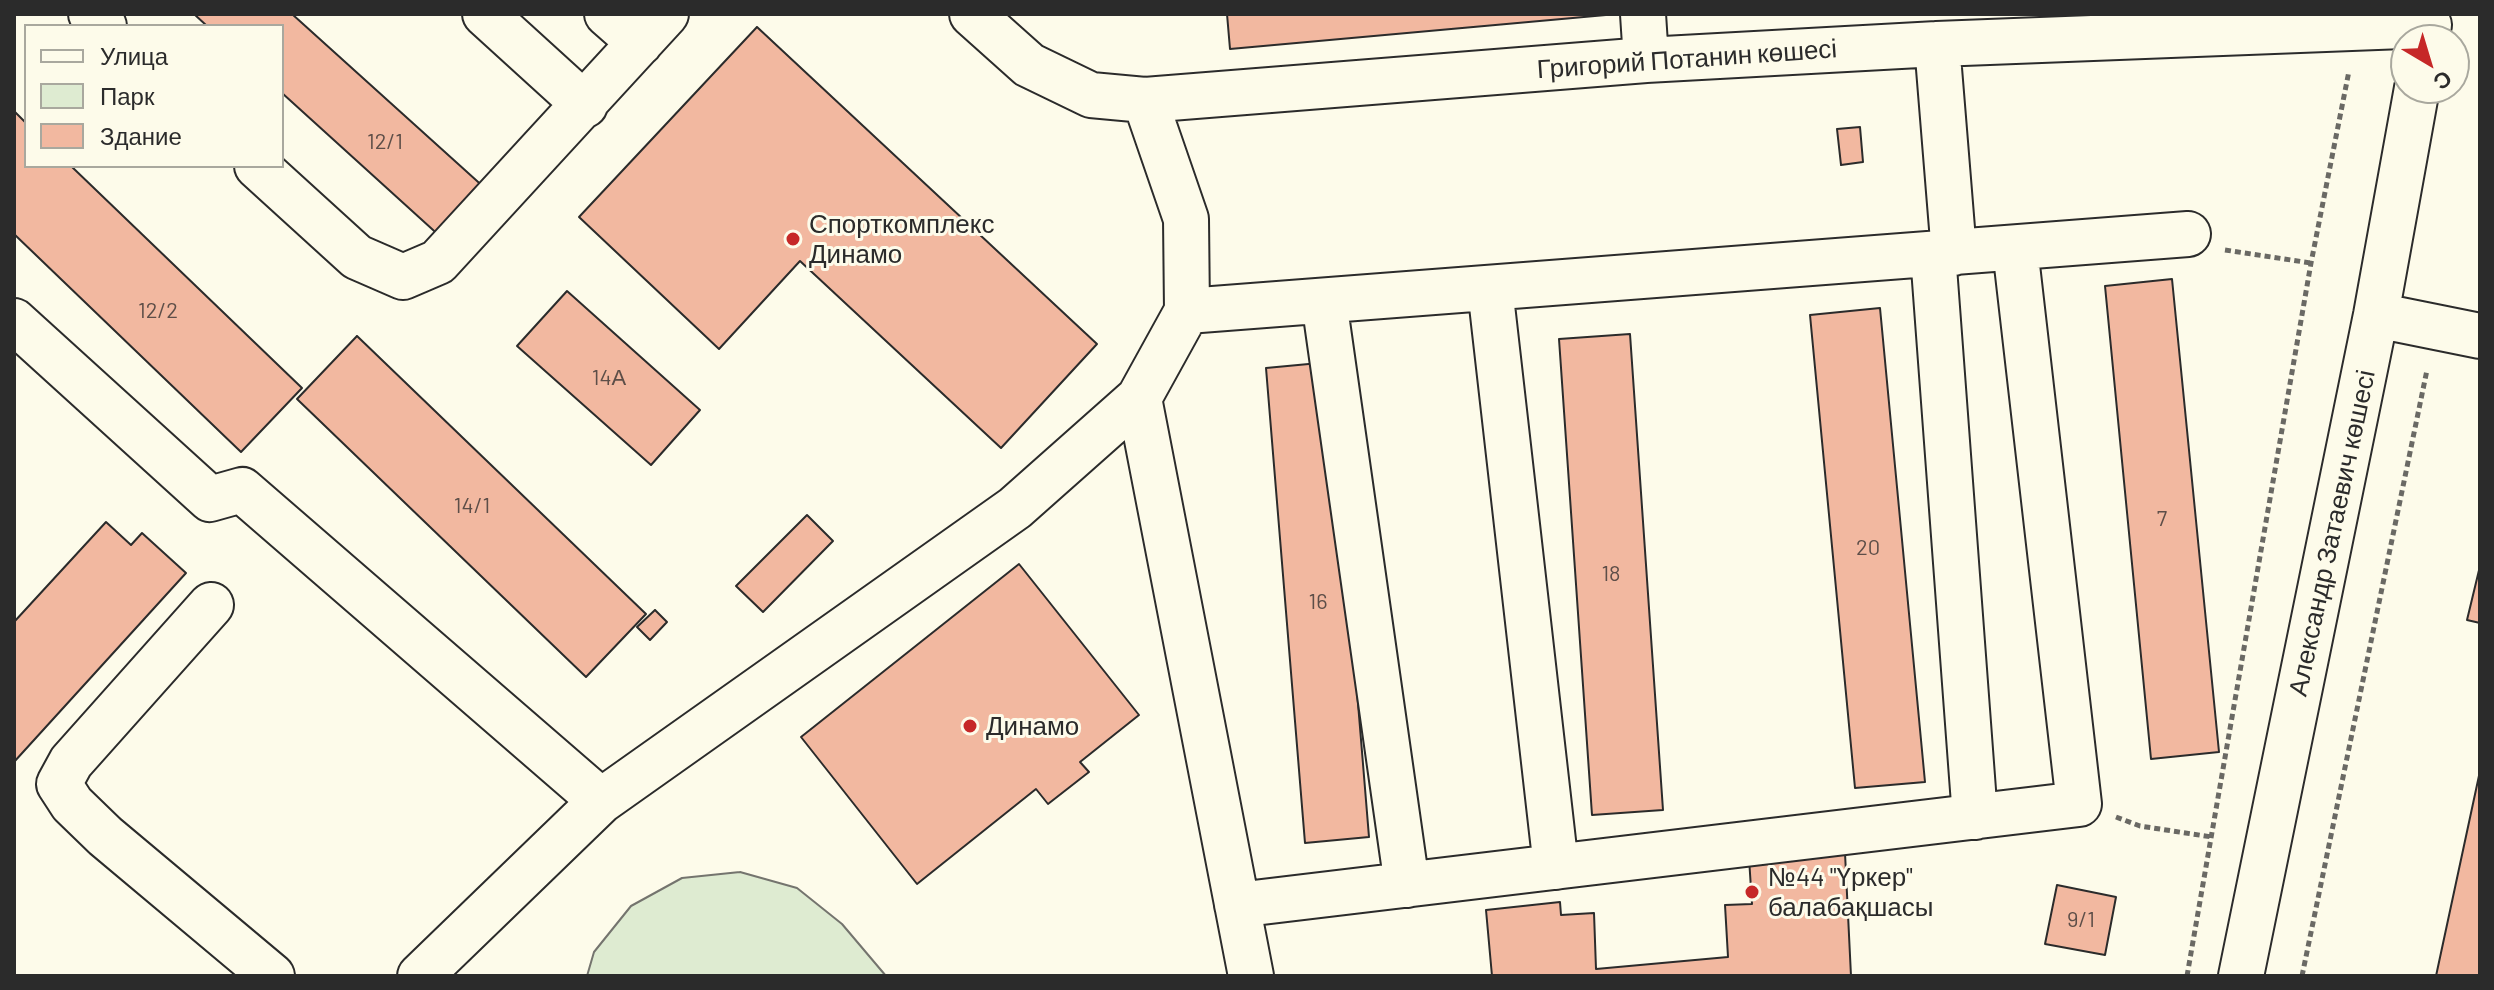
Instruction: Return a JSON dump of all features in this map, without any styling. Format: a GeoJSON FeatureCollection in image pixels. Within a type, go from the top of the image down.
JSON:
{"type":"FeatureCollection","features":[{"type":"Feature","properties":{"kind":"street"},"geometry":{"type":"LineString","coordinates":[[485,14],[585,105]]}},
{"type":"Feature","properties":{"kind":"street"},"geometry":{"type":"LineString","coordinates":[[259,168],[357,257],[403,277],[438,262],[653,29],[607,14]]}},
{"type":"Feature","properties":{"kind":"street","name":"Григорий Потанин көшесі"},"geometry":{"type":"LineString","coordinates":[[972,14],[1029,65],[1091,95],[1145,100],[1646,60],[1937,44],[2390,27]]}},
{"type":"Feature","properties":{"kind":"street"},"geometry":{"type":"LineString","coordinates":[[1643,14],[1646,60]]}},
{"type":"Feature","properties":{"kind":"street"},"geometry":{"type":"LineString","coordinates":[[1937,44],[1943,254],[1975,817]]}},
{"type":"Feature","properties":{"kind":"street"},"geometry":{"type":"LineString","coordinates":[[420,976],[601,801],[1015,508],[1139,398],[1187,311],[1186,219],[1145,100]]}},
{"type":"Feature","properties":{"kind":"street","name":"Александр Затаевич көшесі"},"geometry":{"type":"LineString","coordinates":[[2241,976],[2376,315],[2414,104]]}},
{"type":"Feature","properties":{"kind":"street"},"geometry":{"type":"LineString","coordinates":[[1187,311],[2188,234]]}},
{"type":"Feature","properties":{"kind":"street"},"geometry":{"type":"LineString","coordinates":[[1237,905],[2079,804],[2015,248]]}},
{"type":"Feature","properties":{"kind":"street"},"geometry":{"type":"LineString","coordinates":[[1490,288],[1556,867]]}},
{"type":"Feature","properties":{"kind":"street"},"geometry":{"type":"LineString","coordinates":[[1324,301],[1407,885]]}},
{"type":"Feature","properties":{"kind":"street"},"geometry":{"type":"LineString","coordinates":[[2376,315],[2480,336]]}},
{"type":"Feature","properties":{"kind":"street"},"geometry":{"type":"LineString","coordinates":[[14,321],[210,499],[242,490],[601,801]]}},
{"type":"Feature","properties":{"kind":"street"},"geometry":{"type":"LineString","coordinates":[[1139,398],[1251,976]]}},
{"type":"Feature","properties":{"kind":"street"},"geometry":{"type":"LineString","coordinates":[[211,605],[71,762],[59,784],[72,804],[105,836],[272,976]]}},
{"type":"Feature","properties":{"kind":"path"},"geometry":{"type":"LineString","coordinates":[[2187,976],[2311,263],[2358,27]]}},
{"type":"Feature","properties":{"kind":"path"},"geometry":{"type":"LineString","coordinates":[[2188,234],[2212,247],[2311,263]]}},
{"type":"Feature","properties":{"kind":"path"},"geometry":{"type":"LineString","coordinates":[[2302,976],[2435,327]]}},
{"type":"Feature","properties":{"kind":"path"},"geometry":{"type":"LineString","coordinates":[[2079,804],[2140,826],[2212,837]]}},
{"type":"Feature","properties":{"kind":"green space"},"geometry":{"type":"Polygon","coordinates":[[[740,872],[797,888],[842,924],[886,976],[587,976],[594,952],[631,906],[682,878],[740,872]]]}},
{"type":"Feature","properties":{"kind":"building"},"geometry":{"type":"Polygon","coordinates":[[[194,14],[292,14],[487,190],[443,239],[284,95],[284,24],[205,24],[194,14]]]}},
{"type":"Feature","properties":{"kind":"building"},"geometry":{"type":"Polygon","coordinates":[[[1227,14],[1617,14],[1230,49],[1227,14]]]}},
{"type":"Feature","properties":{"kind":"building","name":"Спорткомплекс Динамо"},"geometry":{"type":"Polygon","coordinates":[[[757,27],[1097,344],[1001,448],[800,261],[719,349],[579,217],[757,27]]]}},
{"type":"Feature","properties":{"kind":"building"},"geometry":{"type":"Polygon","coordinates":[[[14,111],[24,121],[24,168],[73,168],[302,388],[241,452],[14,234],[14,111]]]}},
{"type":"Feature","properties":{"kind":"building"},"geometry":{"type":"Polygon","coordinates":[[[1860,127],[1863,162],[1841,165],[1837,129],[1860,127]]]}},
{"type":"Feature","properties":{"kind":"building"},"geometry":{"type":"Polygon","coordinates":[[[2172,279],[2219,752],[2151,759],[2105,286],[2172,279]]]}},
{"type":"Feature","properties":{"kind":"building"},"geometry":{"type":"Polygon","coordinates":[[[567,291],[700,410],[651,465],[517,346],[567,291]]]}},
{"type":"Feature","properties":{"kind":"building"},"geometry":{"type":"Polygon","coordinates":[[[1880,308],[1925,782],[1855,788],[1810,315],[1880,308]]]}},
{"type":"Feature","properties":{"kind":"building"},"geometry":{"type":"Polygon","coordinates":[[[1630,334],[1663,810],[1592,815],[1559,339],[1630,334]]]}},
{"type":"Feature","properties":{"kind":"building"},"geometry":{"type":"Polygon","coordinates":[[[357,336],[646,614],[586,677],[297,399],[357,336]]]}},
{"type":"Feature","properties":{"kind":"building"},"geometry":{"type":"Polygon","coordinates":[[[1330,362],[1369,837],[1305,843],[1266,368],[1330,362]]]}},
{"type":"Feature","properties":{"kind":"building"},"geometry":{"type":"Polygon","coordinates":[[[807,515],[833,541],[763,612],[736,586],[807,515]]]}},
{"type":"Feature","properties":{"kind":"building"},"geometry":{"type":"Polygon","coordinates":[[[106,522],[131,545],[142,533],[186,573],[14,762],[14,622],[106,522]]]}},
{"type":"Feature","properties":{"kind":"building","name":"Динамо"},"geometry":{"type":"Polygon","coordinates":[[[1019,564],[1139,715],[1080,762],[1089,772],[1048,804],[1036,789],[917,884],[801,737],[1019,564]]]}},
{"type":"Feature","properties":{"kind":"building"},"geometry":{"type":"Polygon","coordinates":[[[2480,566],[2480,623],[2467,620],[2480,566]]]}},
{"type":"Feature","properties":{"kind":"building"},"geometry":{"type":"Polygon","coordinates":[[[655,610],[667,622],[650,640],[637,627],[655,610]]]}},
{"type":"Feature","properties":{"kind":"building"},"geometry":{"type":"Polygon","coordinates":[[[2480,771],[2480,976],[2436,976],[2480,771]]]}},
{"type":"Feature","properties":{"kind":"building"},"geometry":{"type":"Polygon","coordinates":[[[1845,853],[1851,976],[1492,976],[1486,910],[1560,902],[1561,915],[1594,913],[1596,969],[1728,957],[1725,905],[1752,904],[1749,858],[1845,853]]]}},
{"type":"Feature","properties":{"kind":"building"},"geometry":{"type":"Polygon","coordinates":[[[2057,885],[2116,897],[2105,955],[2045,944],[2057,885]]]}},
{"type":"Feature","properties":{"kind":"place","name":"Спорткомплекс Динамо"},"geometry":{"type":"Point","coordinates":[793,239]}},
{"type":"Feature","properties":{"kind":"place","name":"Динамо"},"geometry":{"type":"Point","coordinates":[970,726]}},
{"type":"Feature","properties":{"kind":"place","name":"№44 \"Үркер\" балабақшасы"},"geometry":{"type":"Point","coordinates":[1752,892]}}]}
